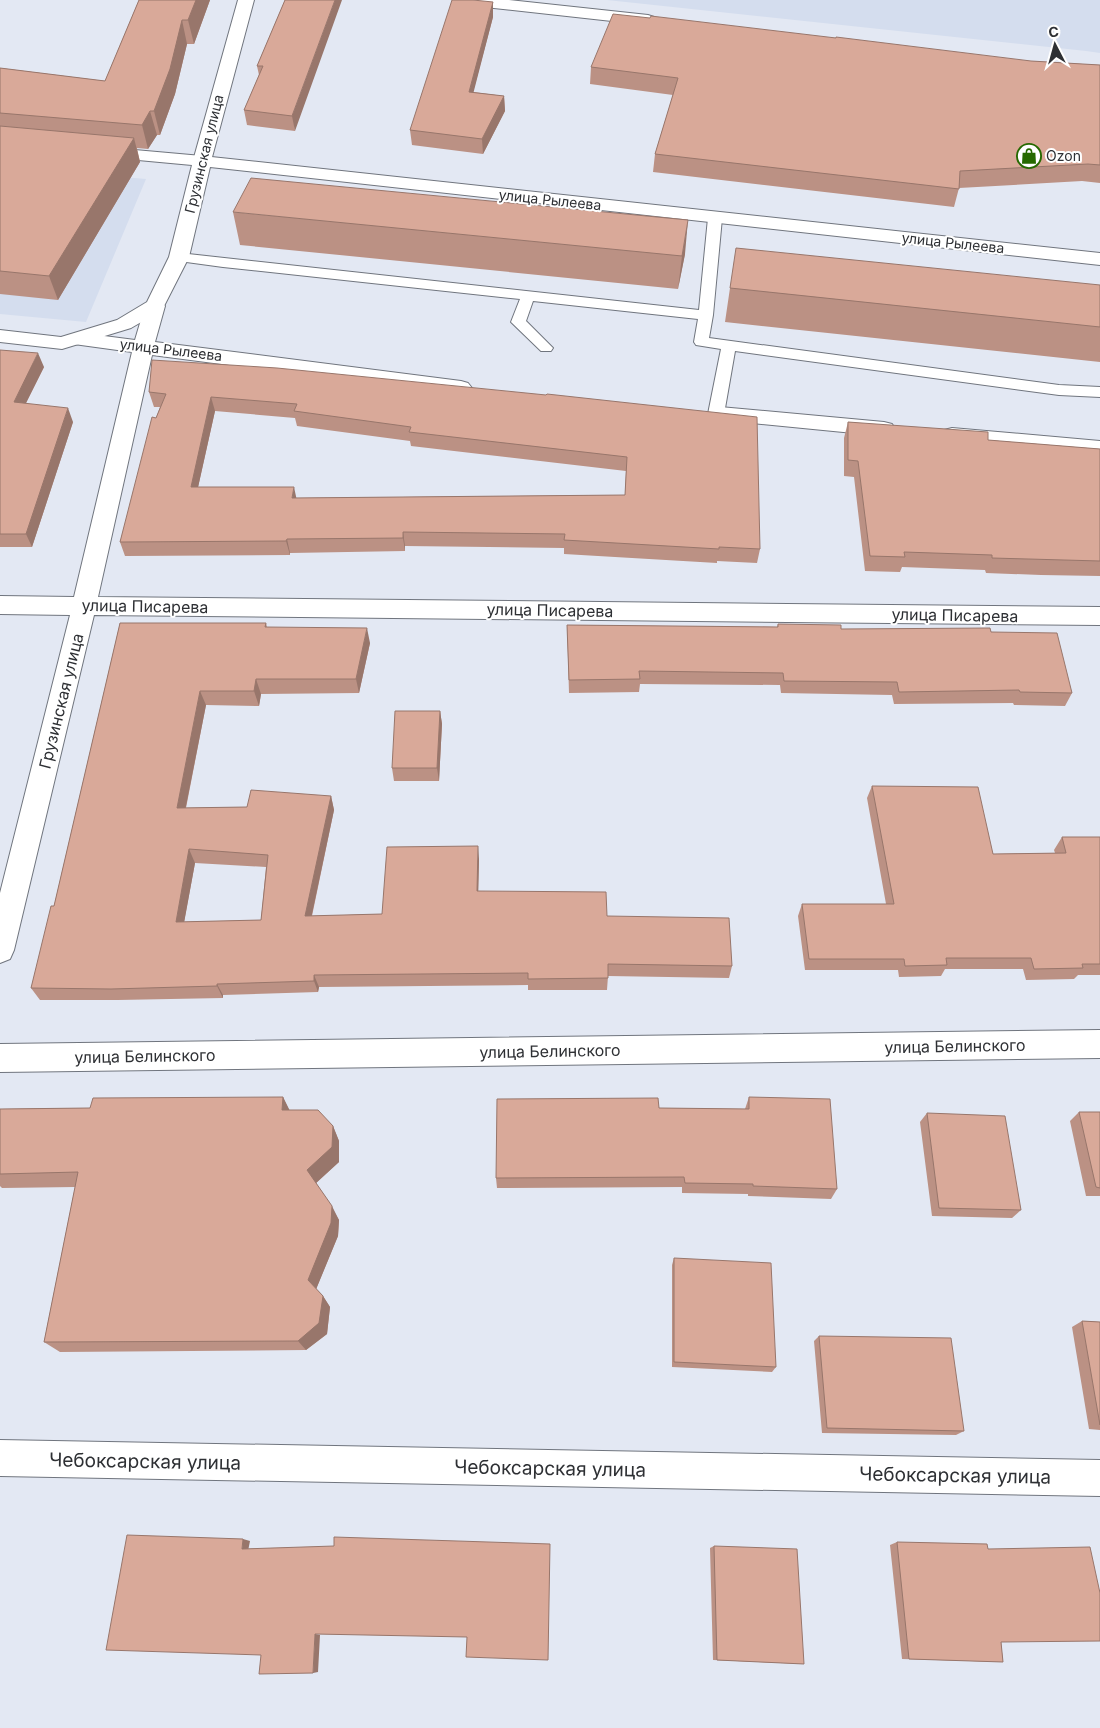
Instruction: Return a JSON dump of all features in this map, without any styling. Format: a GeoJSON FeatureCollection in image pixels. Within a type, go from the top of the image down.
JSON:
{"type":"FeatureCollection","features":[{"type":"Feature","properties":{"kind":"street","name":"Грузинская улица"},"geometry":{"type":"LineString","coordinates":[[0,950],[4,915],[84,605],[143,347],[155,306],[179,257],[202,161],[246,0]]}},
{"type":"Feature","properties":{"kind":"street"},"geometry":{"type":"LineString","coordinates":[[466,0],[664,22]]}},
{"type":"Feature","properties":{"kind":"street","name":"улица Рылеева"},"geometry":{"type":"LineString","coordinates":[[86,151],[202,161],[1100,259]]}},
{"type":"Feature","properties":{"kind":"street"},"geometry":{"type":"LineString","coordinates":[[81,339],[124,324],[155,306]]}},
{"type":"Feature","properties":{"kind":"street","name":"улица Рылеева"},"geometry":{"type":"LineString","coordinates":[[0,336],[62,343],[81,339],[483,390]]}},
{"type":"Feature","properties":{"kind":"street"},"geometry":{"type":"LineString","coordinates":[[716,414],[903,431]]}},
{"type":"Feature","properties":{"kind":"street"},"geometry":{"type":"LineString","coordinates":[[933,433],[1100,448]]}},
{"type":"Feature","properties":{"kind":"street","name":"улица Писарева"},"geometry":{"type":"LineString","coordinates":[[0,605],[1100,616]]}},
{"type":"Feature","properties":{"kind":"street","name":"улица Белинского"},"geometry":{"type":"LineString","coordinates":[[0,1058],[1100,1044]]}},
{"type":"Feature","properties":{"kind":"street","name":"Чебоксарская улица"},"geometry":{"type":"LineString","coordinates":[[0,1458],[1100,1478]]}},
{"type":"Feature","properties":{"kind":"lane"},"geometry":{"type":"LineString","coordinates":[[715,218],[706,314],[701,342],[1059,390],[1100,392]]}},
{"type":"Feature","properties":{"kind":"lane"},"geometry":{"type":"LineString","coordinates":[[179,257],[706,314]]}},
{"type":"Feature","properties":{"kind":"lane"},"geometry":{"type":"LineString","coordinates":[[528,296],[518,322],[546,348]]}},
{"type":"Feature","properties":{"kind":"lane"},"geometry":{"type":"LineString","coordinates":[[716,414],[729,345]]}},
{"type":"Feature","properties":{"kind":"shaded area"},"geometry":{"type":"Polygon","coordinates":[[[607,0],[1100,0],[1100,53],[1086,51],[607,0]]]}},
{"type":"Feature","properties":{"kind":"shaded area"},"geometry":{"type":"Polygon","coordinates":[[[0,166],[146,179],[86,322],[0,314],[0,166]]]}},
{"type":"Feature","properties":{"kind":"building"},"geometry":{"type":"Polygon","coordinates":[[[139,0],[196,0],[188,20],[182,20],[170,69],[154,111],[150,111],[142,125],[0,113],[0,68],[105,81],[139,0]]]}},
{"type":"Feature","properties":{"kind":"building"},"geometry":{"type":"Polygon","coordinates":[[[285,0],[335,0],[292,116],[244,110],[263,66],[257,66],[285,0]]]}},
{"type":"Feature","properties":{"kind":"building"},"geometry":{"type":"Polygon","coordinates":[[[452,0],[493,2],[469,92],[504,96],[482,139],[410,130],[452,0]]]}},
{"type":"Feature","properties":{"kind":"building"},"geometry":{"type":"Polygon","coordinates":[[[613,14],[650,18],[651,16],[1031,61],[1100,65],[1100,165],[1088,164],[960,171],[959,189],[655,154],[678,78],[591,67],[613,14]]]}},
{"type":"Feature","properties":{"kind":"building"},"geometry":{"type":"Polygon","coordinates":[[[0,126],[134,138],[49,276],[0,271],[0,126]]]}},
{"type":"Feature","properties":{"kind":"building"},"geometry":{"type":"Polygon","coordinates":[[[251,178],[688,220],[682,256],[233,212],[251,178]]]}},
{"type":"Feature","properties":{"kind":"building"},"geometry":{"type":"Polygon","coordinates":[[[736,248],[1100,285],[1100,327],[730,288],[736,248]]]}},
{"type":"Feature","properties":{"kind":"building"},"geometry":{"type":"Polygon","coordinates":[[[0,350],[38,353],[14,402],[68,408],[26,534],[0,534],[0,350]]]}},
{"type":"Feature","properties":{"kind":"building"},"geometry":{"type":"Polygon","coordinates":[[[152,360],[277,368],[547,394],[757,417],[760,549],[719,547],[719,549],[564,540],[565,534],[403,532],[403,538],[120,542],[152,417],[156,418],[166,394],[149,392],[152,360]],[[211,397],[191,487],[294,487],[292,498],[625,495],[627,457],[409,432],[411,427],[294,411],[297,404],[211,397]]]}},
{"type":"Feature","properties":{"kind":"building"},"geometry":{"type":"Polygon","coordinates":[[[848,422],[988,432],[988,440],[1100,449],[1100,561],[992,558],[992,555],[904,552],[905,557],[870,556],[858,461],[848,460],[848,422]]]}},
{"type":"Feature","properties":{"kind":"building"},"geometry":{"type":"Polygon","coordinates":[[[120,623],[266,623],[265,627],[367,628],[356,679],[256,679],[254,691],[200,691],[177,808],[247,807],[251,790],[331,796],[305,916],[382,914],[387,847],[478,846],[477,891],[606,892],[607,916],[729,918],[732,966],[608,964],[608,978],[528,979],[528,973],[314,975],[314,981],[217,984],[217,986],[111,989],[31,988],[51,906],[54,906],[120,623]],[[189,849],[176,922],[261,920],[268,855],[189,849]]]}},
{"type":"Feature","properties":{"kind":"building"},"geometry":{"type":"Polygon","coordinates":[[[778,624],[841,625],[841,629],[990,628],[991,632],[1057,633],[1072,693],[1020,692],[1019,690],[899,692],[897,682],[784,681],[783,673],[639,671],[640,679],[569,680],[567,625],[778,627],[778,624]]]}},
{"type":"Feature","properties":{"kind":"building"},"geometry":{"type":"Polygon","coordinates":[[[395,711],[440,711],[437,768],[392,768],[395,711]]]}},
{"type":"Feature","properties":{"kind":"building"},"geometry":{"type":"Polygon","coordinates":[[[872,786],[978,787],[993,854],[1066,853],[1062,837],[1100,837],[1100,964],[1082,964],[1083,968],[1034,969],[1031,958],[946,958],[947,965],[905,966],[904,959],[809,959],[802,904],[894,904],[872,786]]]}},
{"type":"Feature","properties":{"kind":"building"},"geometry":{"type":"Polygon","coordinates":[[[283,1097],[282,1110],[318,1110],[333,1126],[332,1147],[307,1170],[332,1206],[331,1223],[308,1280],[323,1296],[319,1323],[298,1341],[44,1342],[78,1172],[0,1174],[0,1109],[90,1108],[93,1098],[283,1097]]]}},
{"type":"Feature","properties":{"kind":"building"},"geometry":{"type":"Polygon","coordinates":[[[749,1097],[830,1099],[837,1189],[753,1186],[753,1184],[685,1183],[684,1177],[496,1178],[497,1099],[658,1098],[659,1108],[749,1109],[749,1097]]]}},
{"type":"Feature","properties":{"kind":"building"},"geometry":{"type":"Polygon","coordinates":[[[1079,1112],[1100,1112],[1100,1188],[1096,1187],[1079,1112]]]}},
{"type":"Feature","properties":{"kind":"building"},"geometry":{"type":"Polygon","coordinates":[[[927,1113],[1005,1116],[1021,1210],[939,1208],[927,1113]]]}},
{"type":"Feature","properties":{"kind":"building"},"geometry":{"type":"Polygon","coordinates":[[[674,1258],[771,1263],[776,1367],[674,1362],[674,1258]]]}},
{"type":"Feature","properties":{"kind":"building"},"geometry":{"type":"Polygon","coordinates":[[[1082,1321],[1100,1322],[1100,1425],[1082,1321]]]}},
{"type":"Feature","properties":{"kind":"building"},"geometry":{"type":"Polygon","coordinates":[[[819,1336],[951,1338],[964,1431],[827,1428],[819,1336]]]}},
{"type":"Feature","properties":{"kind":"building"},"geometry":{"type":"Polygon","coordinates":[[[127,1535],[243,1539],[242,1549],[334,1546],[334,1537],[550,1544],[548,1660],[466,1657],[467,1637],[315,1634],[313,1673],[259,1674],[261,1655],[106,1650],[127,1535]]]}},
{"type":"Feature","properties":{"kind":"building"},"geometry":{"type":"Polygon","coordinates":[[[897,1542],[987,1544],[988,1549],[1090,1547],[1100,1593],[1100,1641],[1001,1642],[1003,1662],[909,1659],[897,1542]]]}},
{"type":"Feature","properties":{"kind":"building"},"geometry":{"type":"Polygon","coordinates":[[[714,1546],[797,1549],[804,1664],[717,1660],[714,1546]]]}},
{"type":"Feature","properties":{"kind":"place","name":"Ozon"},"geometry":{"type":"Point","coordinates":[1029,156]}}]}
